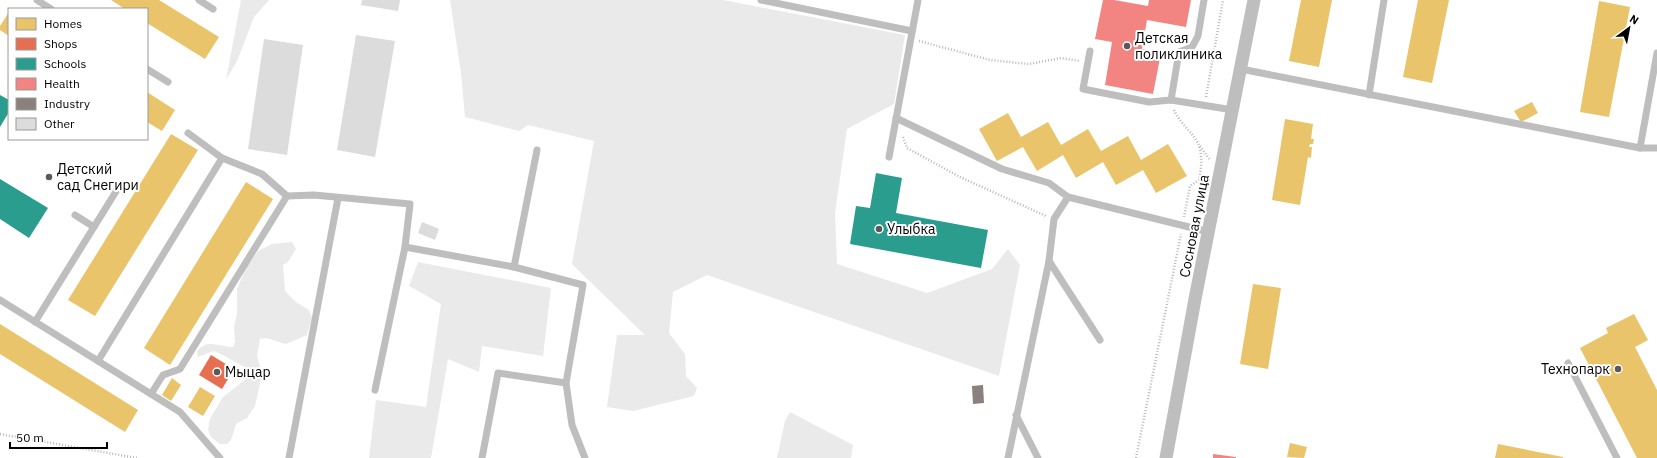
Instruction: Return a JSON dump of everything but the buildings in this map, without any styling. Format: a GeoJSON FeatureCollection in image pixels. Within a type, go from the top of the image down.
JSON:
{"type":"FeatureCollection","features":[{"type":"Feature","properties":{"kind":"street","name":"Сосновая улица"},"geometry":{"type":"LineString","coordinates":[[1166,458],[1195,299],[1254,0]]}},
{"type":"Feature","properties":{"kind":"lane"},"geometry":{"type":"LineString","coordinates":[[37,0],[49,8]]}},
{"type":"Feature","properties":{"kind":"lane"},"geometry":{"type":"LineString","coordinates":[[198,0],[213,9]]}},
{"type":"Feature","properties":{"kind":"lane"},"geometry":{"type":"LineString","coordinates":[[761,0],[912,31]]}},
{"type":"Feature","properties":{"kind":"lane"},"geometry":{"type":"LineString","coordinates":[[889,157],[918,0]]}},
{"type":"Feature","properties":{"kind":"lane"},"geometry":{"type":"LineString","coordinates":[[1171,100],[1179,52],[1192,47],[1198,36],[1204,0]]}},
{"type":"Feature","properties":{"kind":"lane"},"geometry":{"type":"LineString","coordinates":[[1368,94],[1384,0]]}},
{"type":"Feature","properties":{"kind":"lane"},"geometry":{"type":"LineString","coordinates":[[1090,51],[1083,89],[1149,102],[1171,100],[1233,110]]}},
{"type":"Feature","properties":{"kind":"lane"},"geometry":{"type":"LineString","coordinates":[[1640,148],[1657,53]]}},
{"type":"Feature","properties":{"kind":"lane"},"geometry":{"type":"LineString","coordinates":[[1241,69],[1640,148],[1657,148]]}},
{"type":"Feature","properties":{"kind":"lane"},"geometry":{"type":"LineString","coordinates":[[148,70],[168,82]]}},
{"type":"Feature","properties":{"kind":"lane"},"geometry":{"type":"LineString","coordinates":[[896,118],[1002,169],[1049,183],[1068,197],[1209,232]]}},
{"type":"Feature","properties":{"kind":"lane"},"geometry":{"type":"LineString","coordinates":[[188,133],[222,158],[262,174],[287,196],[314,195],[410,204],[404,247],[374,390]]}},
{"type":"Feature","properties":{"kind":"lane"},"geometry":{"type":"LineString","coordinates":[[514,267],[537,150]]}},
{"type":"Feature","properties":{"kind":"lane"},"geometry":{"type":"LineString","coordinates":[[98,361],[222,158]]}},
{"type":"Feature","properties":{"kind":"lane"},"geometry":{"type":"LineString","coordinates":[[35,322],[120,185]]}},
{"type":"Feature","properties":{"kind":"lane"},"geometry":{"type":"LineString","coordinates":[[151,394],[163,375],[180,369],[287,196]]}},
{"type":"Feature","properties":{"kind":"lane"},"geometry":{"type":"LineString","coordinates":[[1008,458],[1050,261],[1054,219],[1068,197]]}},
{"type":"Feature","properties":{"kind":"lane"},"geometry":{"type":"LineString","coordinates":[[289,458],[338,198]]}},
{"type":"Feature","properties":{"kind":"lane"},"geometry":{"type":"LineString","coordinates":[[75,215],[94,227]]}},
{"type":"Feature","properties":{"kind":"lane"},"geometry":{"type":"LineString","coordinates":[[404,247],[514,267],[583,285],[566,383],[572,425],[585,458]]}},
{"type":"Feature","properties":{"kind":"lane"},"geometry":{"type":"LineString","coordinates":[[1050,261],[1100,340]]}},
{"type":"Feature","properties":{"kind":"lane"},"geometry":{"type":"LineString","coordinates":[[0,300],[180,412],[220,458]]}},
{"type":"Feature","properties":{"kind":"lane"},"geometry":{"type":"LineString","coordinates":[[1568,362],[1617,458]]}},
{"type":"Feature","properties":{"kind":"lane"},"geometry":{"type":"LineString","coordinates":[[482,458],[498,373],[566,383]]}},
{"type":"Feature","properties":{"kind":"lane"},"geometry":{"type":"LineString","coordinates":[[1016,415],[1038,458]]}},
{"type":"Feature","properties":{"kind":"path"},"geometry":{"type":"LineString","coordinates":[[1204,106],[1223,0]]}},
{"type":"Feature","properties":{"kind":"path"},"geometry":{"type":"LineString","coordinates":[[910,38],[990,60],[1029,64],[1061,58],[1088,63]]}},
{"type":"Feature","properties":{"kind":"path"},"geometry":{"type":"LineString","coordinates":[[1171,100],[1177,118],[1210,160],[1211,166]]}},
{"type":"Feature","properties":{"kind":"path"},"geometry":{"type":"LineString","coordinates":[[896,118],[907,148],[960,177],[1054,219]]}},
{"type":"Feature","properties":{"kind":"path"},"geometry":{"type":"LineString","coordinates":[[1199,145],[1202,161],[1199,180]]}},
{"type":"Feature","properties":{"kind":"path"},"geometry":{"type":"LineString","coordinates":[[1136,458],[1190,186],[1205,176]]}},
{"type":"Feature","properties":{"kind":"path"},"geometry":{"type":"LineString","coordinates":[[0,434],[137,458]]}},
{"type":"Feature","properties":{"kind":"shaded area"},"geometry":{"type":"Polygon","coordinates":[[[241,0],[269,0],[254,17],[237,61],[226,80],[241,0]]]}},
{"type":"Feature","properties":{"kind":"shaded area"},"geometry":{"type":"Polygon","coordinates":[[[450,0],[723,0],[905,35],[894,104],[847,129],[835,213],[837,264],[927,293],[992,269],[1008,249],[1020,265],[999,376],[707,275],[673,292],[669,333],[685,354],[686,376],[697,388],[694,396],[633,411],[607,407],[617,335],[645,335],[572,264],[594,141],[528,125],[519,131],[465,117],[461,73],[450,0]]]}},
{"type":"Feature","properties":{"kind":"shaded area"},"geometry":{"type":"Polygon","coordinates":[[[292,242],[296,249],[288,262],[283,265],[285,291],[296,302],[309,310],[312,318],[307,335],[286,344],[266,338],[260,339],[257,355],[262,374],[255,406],[247,418],[236,424],[231,440],[227,444],[220,444],[211,437],[208,430],[210,419],[223,397],[246,379],[248,369],[214,351],[198,357],[197,351],[201,347],[210,344],[233,347],[235,342],[234,327],[237,314],[237,289],[246,268],[258,251],[272,244],[292,242]]]}},
{"type":"Feature","properties":{"kind":"shaded area"},"geometry":{"type":"Polygon","coordinates":[[[418,262],[551,288],[543,356],[482,346],[479,372],[448,359],[431,458],[369,458],[376,400],[426,407],[441,304],[409,286],[418,262]]]}},
{"type":"Feature","properties":{"kind":"shaded area"},"geometry":{"type":"Polygon","coordinates":[[[790,412],[853,445],[851,458],[777,458],[785,421],[790,412]]]}},
{"type":"Feature","properties":{"kind":"place","name":"Детская поликлиника"},"geometry":{"type":"Point","coordinates":[1127,46]}},
{"type":"Feature","properties":{"kind":"place","name":"Детский сад Снегири"},"geometry":{"type":"Point","coordinates":[49,177]}},
{"type":"Feature","properties":{"kind":"place","name":"Улыбка"},"geometry":{"type":"Point","coordinates":[879,229]}},
{"type":"Feature","properties":{"kind":"place","name":"Технопарк"},"geometry":{"type":"Point","coordinates":[1618,369]}},
{"type":"Feature","properties":{"kind":"place","name":"Мыцар"},"geometry":{"type":"Point","coordinates":[217,372]}}]}
